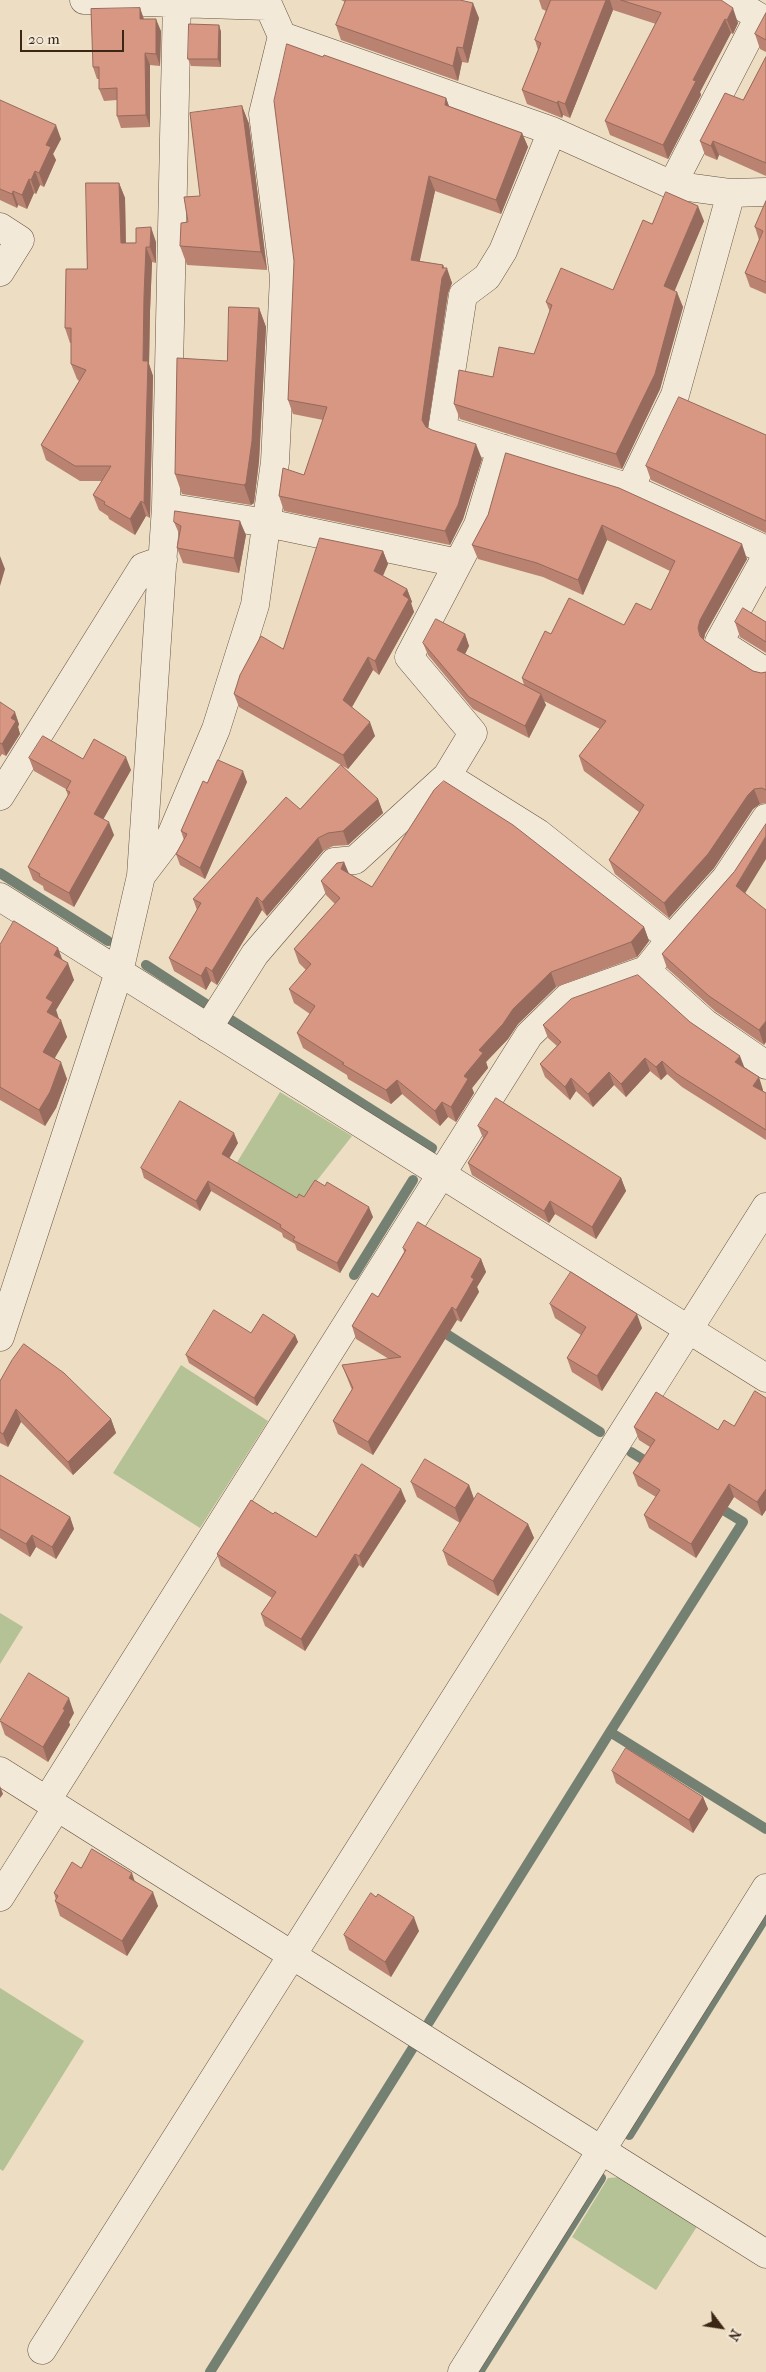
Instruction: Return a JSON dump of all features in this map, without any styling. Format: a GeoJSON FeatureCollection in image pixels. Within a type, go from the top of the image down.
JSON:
{"type":"FeatureCollection","features":[{"type":"Feature","properties":{"kind":"street"},"geometry":{"type":"LineString","coordinates":[[84,0],[266,3],[282,36],[263,114],[284,277],[275,462],[268,523],[255,605],[216,729],[170,838],[141,876]]}},
{"type":"Feature","properties":{"kind":"street"},"geometry":{"type":"LineString","coordinates":[[672,185],[759,17],[731,0]]}},
{"type":"Feature","properties":{"kind":"street"},"geometry":{"type":"LineString","coordinates":[[0,1337],[119,972],[141,876],[166,507],[177,2]]}},
{"type":"Feature","properties":{"kind":"street"},"geometry":{"type":"LineString","coordinates":[[282,36],[552,131],[672,185],[731,194],[766,192]]}},
{"type":"Feature","properties":{"kind":"street"},"geometry":{"type":"LineString","coordinates":[[552,131],[503,251],[486,277],[463,295],[442,430],[630,488],[766,550]]}},
{"type":"Feature","properties":{"kind":"street"},"geometry":{"type":"LineString","coordinates":[[630,488],[675,395],[731,194]]}},
{"type":"Feature","properties":{"kind":"street"},"geometry":{"type":"LineString","coordinates":[[0,227],[20,240],[0,272]]}},
{"type":"Feature","properties":{"kind":"street"},"geometry":{"type":"LineString","coordinates":[[208,1028],[255,954],[334,862],[355,860],[446,776],[473,732],[409,657],[478,525],[501,448]]}},
{"type":"Feature","properties":{"kind":"street"},"geometry":{"type":"LineString","coordinates":[[166,507],[268,523],[458,563]]}},
{"type":"Feature","properties":{"kind":"street"},"geometry":{"type":"LineString","coordinates":[[766,557],[719,642],[766,672]]}},
{"type":"Feature","properties":{"kind":"street"},"geometry":{"type":"LineString","coordinates":[[0,796],[143,567],[162,560]]}},
{"type":"Feature","properties":{"kind":"street"},"geometry":{"type":"LineString","coordinates":[[446,776],[538,834],[671,939]]}},
{"type":"Feature","properties":{"kind":"street"},"geometry":{"type":"LineString","coordinates":[[0,1897],[52,1804],[528,1035],[567,998],[646,970],[726,878],[766,818]]}},
{"type":"Feature","properties":{"kind":"street"},"geometry":{"type":"LineString","coordinates":[[0,897],[766,1378]]}},
{"type":"Feature","properties":{"kind":"street"},"geometry":{"type":"LineString","coordinates":[[646,970],[705,1023],[766,1065]]}},
{"type":"Feature","properties":{"kind":"street"},"geometry":{"type":"LineString","coordinates":[[42,2350],[766,1207]]}},
{"type":"Feature","properties":{"kind":"street"},"geometry":{"type":"LineString","coordinates":[[0,1771],[766,2254]]}},
{"type":"Feature","properties":{"kind":"street"},"geometry":{"type":"LineString","coordinates":[[462,2372],[766,1888]]}},
{"type":"Feature","properties":{"kind":"green space"},"geometry":{"type":"Polygon","coordinates":[[[280,1092],[352,1136],[300,1202],[236,1164],[280,1092]]]}},
{"type":"Feature","properties":{"kind":"green space"},"geometry":{"type":"Polygon","coordinates":[[[181,1365],[268,1421],[200,1528],[113,1473],[181,1365]]]}},
{"type":"Feature","properties":{"kind":"green space"},"geometry":{"type":"Polygon","coordinates":[[[0,1613],[23,1627],[0,1664],[0,1613]]]}},
{"type":"Feature","properties":{"kind":"green space"},"geometry":{"type":"Polygon","coordinates":[[[0,1988],[84,2041],[3,2171],[0,2169],[0,1988]]]}},
{"type":"Feature","properties":{"kind":"green space"},"geometry":{"type":"Polygon","coordinates":[[[621,2177],[698,2225],[656,2290],[572,2237],[608,2178],[621,2177]]]}},
{"type":"Feature","properties":{"kind":"building"},"geometry":{"type":"Polygon","coordinates":[[[346,0],[460,0],[473,3],[463,48],[457,47],[453,66],[336,25],[346,0]]]}},
{"type":"Feature","properties":{"kind":"building"},"geometry":{"type":"Polygon","coordinates":[[[551,0],[606,0],[565,104],[558,101],[557,103],[522,90],[541,43],[535,40],[551,0]]]}},
{"type":"Feature","properties":{"kind":"building"},"geometry":{"type":"Polygon","coordinates":[[[621,0],[721,0],[733,8],[727,20],[725,19],[693,80],[696,81],[663,145],[605,121],[661,13],[621,0]]]}},
{"type":"Feature","properties":{"kind":"building"},"geometry":{"type":"Polygon","coordinates":[[[140,8],[140,19],[156,19],[156,54],[145,53],[146,115],[117,116],[117,88],[99,89],[99,67],[93,67],[91,9],[140,8]]]}},
{"type":"Feature","properties":{"kind":"building"},"geometry":{"type":"Polygon","coordinates":[[[766,13],[766,40],[755,34],[766,13]]]}},
{"type":"Feature","properties":{"kind":"building"},"geometry":{"type":"Polygon","coordinates":[[[189,24],[219,25],[218,59],[188,59],[189,24]]]}},
{"type":"Feature","properties":{"kind":"building"},"geometry":{"type":"Polygon","coordinates":[[[287,44],[446,98],[445,105],[522,133],[496,200],[429,176],[411,260],[443,265],[442,268],[447,268],[442,278],[422,420],[426,427],[432,430],[476,444],[458,505],[445,531],[279,496],[283,468],[304,475],[327,407],[288,400],[294,261],[274,101],[287,44]]]}},
{"type":"Feature","properties":{"kind":"building"},"geometry":{"type":"Polygon","coordinates":[[[766,57],[766,163],[713,141],[711,146],[700,141],[725,93],[743,100],[766,57]]]}},
{"type":"Feature","properties":{"kind":"building"},"geometry":{"type":"Polygon","coordinates":[[[0,100],[56,125],[46,145],[51,147],[39,173],[35,171],[22,195],[13,191],[12,194],[0,189],[0,100]]]}},
{"type":"Feature","properties":{"kind":"building"},"geometry":{"type":"Polygon","coordinates":[[[242,106],[261,252],[180,246],[181,223],[188,222],[184,197],[200,196],[190,113],[242,106]]]}},
{"type":"Feature","properties":{"kind":"building"},"geometry":{"type":"Polygon","coordinates":[[[86,183],[119,183],[121,243],[136,243],[136,228],[151,227],[150,247],[146,247],[144,296],[143,361],[148,361],[144,503],[141,501],[130,519],[104,504],[105,502],[93,495],[111,466],[75,466],[41,445],[86,370],[71,364],[71,328],[65,328],[66,269],[87,269],[86,183]]]}},
{"type":"Feature","properties":{"kind":"building"},"geometry":{"type":"Polygon","coordinates":[[[666,192],[698,206],[664,286],[677,292],[655,374],[616,454],[454,404],[459,370],[493,377],[499,347],[534,354],[552,305],[546,302],[561,268],[613,290],[643,220],[652,224],[666,192]]]}},
{"type":"Feature","properties":{"kind":"building"},"geometry":{"type":"Polygon","coordinates":[[[766,201],[766,282],[745,273],[763,231],[755,227],[766,201]]]}},
{"type":"Feature","properties":{"kind":"building"},"geometry":{"type":"Polygon","coordinates":[[[229,307],[259,308],[252,441],[246,483],[244,485],[175,474],[177,358],[227,361],[229,307]]]}},
{"type":"Feature","properties":{"kind":"building"},"geometry":{"type":"Polygon","coordinates":[[[679,397],[766,435],[766,521],[646,466],[679,397]]]}},
{"type":"Feature","properties":{"kind":"building"},"geometry":{"type":"Polygon","coordinates":[[[506,453],[619,488],[742,544],[700,620],[698,628],[700,636],[705,641],[753,671],[766,672],[766,790],[762,788],[754,789],[748,795],[708,854],[664,903],[609,860],[644,805],[579,756],[606,721],[522,678],[545,631],[551,634],[569,598],[624,625],[636,603],[651,610],[675,561],[602,525],[578,580],[537,563],[472,545],[488,515],[506,453]]]}},
{"type":"Feature","properties":{"kind":"building"},"geometry":{"type":"Polygon","coordinates":[[[175,511],[240,521],[234,558],[177,548],[181,526],[174,522],[175,511]]]}},
{"type":"Feature","properties":{"kind":"building"},"geometry":{"type":"Polygon","coordinates":[[[320,538],[383,551],[374,571],[407,589],[403,595],[409,599],[375,661],[368,657],[343,700],[370,722],[343,755],[234,694],[240,675],[261,636],[283,649],[320,538]]]}},
{"type":"Feature","properties":{"kind":"building"},"geometry":{"type":"Polygon","coordinates":[[[743,608],[766,622],[766,642],[735,622],[743,608]]]}},
{"type":"Feature","properties":{"kind":"building"},"geometry":{"type":"Polygon","coordinates":[[[436,619],[465,634],[457,650],[541,694],[525,726],[469,697],[423,643],[436,619]]]}},
{"type":"Feature","properties":{"kind":"building"},"geometry":{"type":"Polygon","coordinates":[[[0,702],[15,712],[11,718],[16,721],[2,744],[0,743],[0,702]]]}},
{"type":"Feature","properties":{"kind":"building"},"geometry":{"type":"Polygon","coordinates":[[[43,736],[83,759],[94,739],[126,757],[94,814],[109,822],[69,893],[39,876],[40,874],[28,867],[70,792],[66,790],[71,781],[29,758],[43,736]]]}},
{"type":"Feature","properties":{"kind":"building"},"geometry":{"type":"Polygon","coordinates":[[[218,760],[243,771],[200,868],[176,854],[187,834],[181,831],[203,781],[207,783],[218,760]]]}},
{"type":"Feature","properties":{"kind":"building"},"geometry":{"type":"Polygon","coordinates":[[[341,765],[378,799],[343,831],[328,833],[318,838],[262,902],[257,897],[212,971],[206,967],[201,976],[169,958],[201,903],[193,899],[286,797],[300,809],[341,765]]]}},
{"type":"Feature","properties":{"kind":"building"},"geometry":{"type":"Polygon","coordinates":[[[444,781],[513,825],[644,927],[631,942],[551,972],[513,1009],[503,1024],[479,1050],[483,1053],[464,1076],[468,1079],[451,1107],[442,1102],[435,1111],[397,1080],[386,1090],[342,1064],[344,1063],[297,1033],[315,1006],[289,989],[311,964],[294,949],[340,898],[321,881],[337,863],[344,862],[341,869],[372,887],[434,790],[444,781]]]}},
{"type":"Feature","properties":{"kind":"building"},"geometry":{"type":"Polygon","coordinates":[[[766,824],[766,836],[736,886],[766,910],[766,1021],[759,1030],[709,996],[662,954],[734,872],[766,824]]]}},
{"type":"Feature","properties":{"kind":"building"},"geometry":{"type":"Polygon","coordinates":[[[14,921],[58,948],[54,955],[68,963],[46,998],[53,1002],[47,1012],[61,1020],[43,1052],[61,1062],[50,1092],[39,1110],[0,1087],[0,945],[14,921]]]}},
{"type":"Feature","properties":{"kind":"building"},"geometry":{"type":"Polygon","coordinates":[[[638,975],[690,1022],[740,1056],[735,1062],[759,1077],[753,1086],[766,1093],[766,1130],[677,1074],[662,1061],[656,1067],[645,1058],[621,1084],[609,1072],[588,1094],[571,1078],[565,1087],[540,1064],[561,1042],[543,1025],[571,999],[638,975]]]}},
{"type":"Feature","properties":{"kind":"building"},"geometry":{"type":"Polygon","coordinates":[[[496,1098],[621,1178],[592,1227],[550,1201],[544,1211],[468,1163],[488,1132],[478,1126],[496,1098]]]}},
{"type":"Feature","properties":{"kind":"building"},"geometry":{"type":"Polygon","coordinates":[[[180,1101],[234,1133],[222,1154],[297,1198],[299,1194],[304,1197],[315,1180],[325,1186],[327,1182],[369,1207],[337,1263],[293,1240],[295,1237],[280,1227],[281,1225],[208,1181],[196,1201],[141,1168],[180,1101]]]}},
{"type":"Feature","properties":{"kind":"building"},"geometry":{"type":"Polygon","coordinates":[[[418,1222],[481,1259],[471,1277],[474,1279],[456,1310],[452,1307],[368,1442],[333,1421],[353,1388],[342,1365],[401,1357],[352,1326],[372,1293],[378,1297],[406,1250],[403,1248],[418,1222]]]}},
{"type":"Feature","properties":{"kind":"building"},"geometry":{"type":"Polygon","coordinates":[[[571,1272],[637,1314],[597,1376],[567,1358],[586,1327],[550,1304],[571,1272]]]}},
{"type":"Feature","properties":{"kind":"building"},"geometry":{"type":"Polygon","coordinates":[[[214,1310],[251,1333],[263,1314],[295,1335],[254,1398],[186,1355],[214,1310]]]}},
{"type":"Feature","properties":{"kind":"building"},"geometry":{"type":"Polygon","coordinates":[[[24,1344],[64,1373],[111,1419],[68,1462],[16,1409],[3,1434],[0,1432],[0,1381],[24,1344]]]}},
{"type":"Feature","properties":{"kind":"building"},"geometry":{"type":"Polygon","coordinates":[[[755,1391],[766,1398],[766,1489],[757,1502],[729,1484],[691,1544],[644,1515],[660,1490],[633,1473],[655,1440],[634,1427],[656,1392],[718,1430],[724,1420],[734,1426],[755,1391]]]}},
{"type":"Feature","properties":{"kind":"building"},"geometry":{"type":"Polygon","coordinates":[[[425,1459],[469,1485],[455,1508],[411,1482],[425,1459]]]}},
{"type":"Feature","properties":{"kind":"building"},"geometry":{"type":"Polygon","coordinates":[[[362,1464],[401,1489],[359,1556],[355,1554],[301,1639],[261,1614],[276,1592],[217,1554],[251,1500],[316,1537],[362,1464]]]}},
{"type":"Feature","properties":{"kind":"building"},"geometry":{"type":"Polygon","coordinates":[[[0,1475],[70,1517],[52,1547],[32,1535],[26,1544],[0,1529],[0,1475]]]}},
{"type":"Feature","properties":{"kind":"building"},"geometry":{"type":"Polygon","coordinates":[[[478,1493],[528,1524],[493,1581],[443,1551],[478,1493]]]}},
{"type":"Feature","properties":{"kind":"building"},"geometry":{"type":"Polygon","coordinates":[[[29,1673],[69,1698],[63,1709],[65,1710],[43,1747],[0,1721],[29,1673]]]}},
{"type":"Feature","properties":{"kind":"building"},"geometry":{"type":"Polygon","coordinates":[[[626,1748],[703,1797],[689,1820],[612,1771],[626,1748]]]}},
{"type":"Feature","properties":{"kind":"building"},"geometry":{"type":"Polygon","coordinates":[[[92,1849],[132,1873],[129,1878],[153,1892],[122,1941],[55,1901],[58,1896],[54,1893],[72,1862],[81,1868],[92,1849]]]}},
{"type":"Feature","properties":{"kind":"building"},"geometry":{"type":"Polygon","coordinates":[[[371,1893],[376,1897],[378,1894],[414,1917],[385,1962],[344,1935],[371,1893]]]}},
{"type":"Feature","properties":{"kind":"waterway"},"geometry":{"type":"LineString","coordinates":[[0,873],[108,941]]}},
{"type":"Feature","properties":{"kind":"waterway"},"geometry":{"type":"LineString","coordinates":[[146,965],[206,1004]]}},
{"type":"Feature","properties":{"kind":"waterway"},"geometry":{"type":"LineString","coordinates":[[231,1020],[432,1148],[430,1152]]}},
{"type":"Feature","properties":{"kind":"waterway"},"geometry":{"type":"LineString","coordinates":[[354,1275],[413,1180]]}},
{"type":"Feature","properties":{"kind":"waterway"},"geometry":{"type":"LineString","coordinates":[[437,1328],[600,1432]]}},
{"type":"Feature","properties":{"kind":"waterway"},"geometry":{"type":"LineString","coordinates":[[631,1452],[652,1465]]}},
{"type":"Feature","properties":{"kind":"waterway"},"geometry":{"type":"LineString","coordinates":[[715,1505],[743,1522],[610,1732],[766,1829]]}},
{"type":"Feature","properties":{"kind":"waterway"},"geometry":{"type":"LineString","coordinates":[[429,2022],[610,1732]]}},
{"type":"Feature","properties":{"kind":"waterway"},"geometry":{"type":"LineString","coordinates":[[629,2135],[766,1916]]}},
{"type":"Feature","properties":{"kind":"waterway"},"geometry":{"type":"LineString","coordinates":[[210,2372],[414,2046]]}},
{"type":"Feature","properties":{"kind":"waterway"},"geometry":{"type":"LineString","coordinates":[[479,2372],[601,2178]]}}]}
